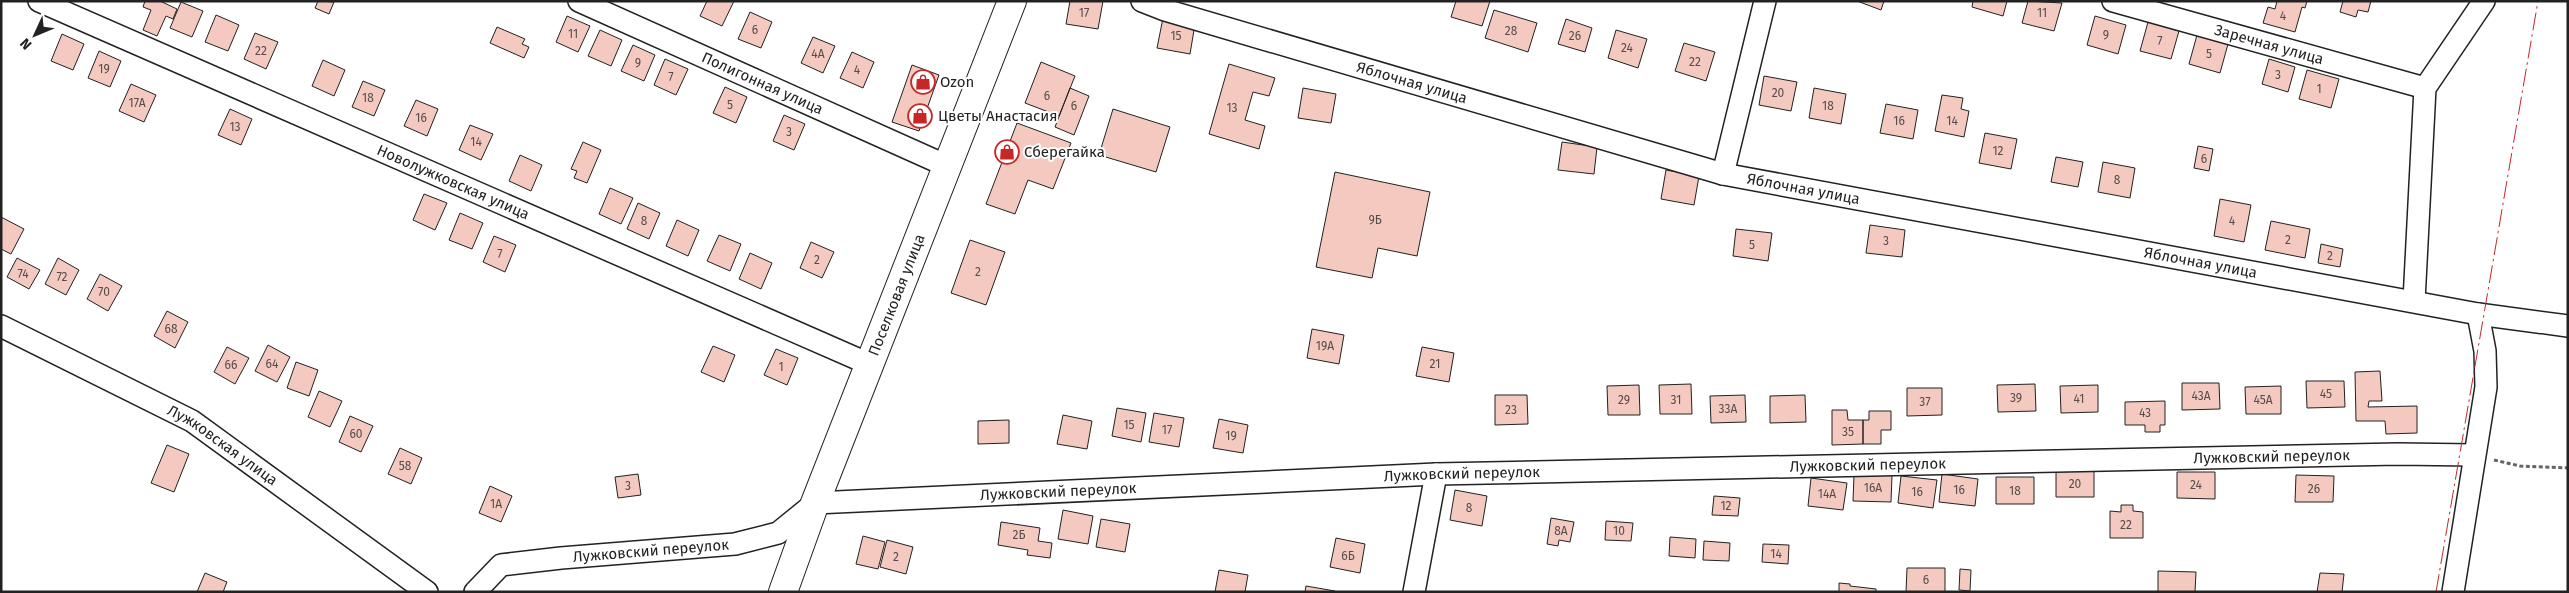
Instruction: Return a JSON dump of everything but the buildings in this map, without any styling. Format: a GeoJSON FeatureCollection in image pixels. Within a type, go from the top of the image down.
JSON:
{"type":"FeatureCollection","features":[{"type":"Feature","properties":{"kind":"highway","name":"Поселковая улица"},"geometry":{"type":"LineString","coordinates":[[783,592],[815,503],[947,166],[1008,4]]}},
{"type":"Feature","properties":{"kind":"street","name":"Новолужковская улица"},"geometry":{"type":"LineString","coordinates":[[39,1],[869,364]]}},
{"type":"Feature","properties":{"kind":"street","name":"Полигонная улица"},"geometry":{"type":"LineString","coordinates":[[580,1],[947,166]]}},
{"type":"Feature","properties":{"kind":"street","name":"Яблочная улица"},"geometry":{"type":"LineString","coordinates":[[1142,1],[1165,10],[1723,174],[2478,314],[2568,326]]}},
{"type":"Feature","properties":{"kind":"street"},"geometry":{"type":"LineString","coordinates":[[1723,174],[1765,1]]}},
{"type":"Feature","properties":{"kind":"street","name":"Заречная улица"},"geometry":{"type":"LineString","coordinates":[[2113,1],[2425,88]]}},
{"type":"Feature","properties":{"kind":"street"},"geometry":{"type":"LineString","coordinates":[[2414,301],[2425,88],[2484,1]]}},
{"type":"Feature","properties":{"kind":"street"},"geometry":{"type":"LineString","coordinates":[[2453,592],[2486,387],[2485,351],[2478,314]]}},
{"type":"Feature","properties":{"kind":"street","name":"Лужковская улица"},"geometry":{"type":"LineString","coordinates":[[1,326],[192,421],[427,592]]}},
{"type":"Feature","properties":{"kind":"street","name":"Лужковский переулок"},"geometry":{"type":"LineString","coordinates":[[475,592],[501,566],[561,558],[735,544],[778,533],[815,503],[1436,474],[2398,454],[2474,455]]}},
{"type":"Feature","properties":{"kind":"street"},"geometry":{"type":"LineString","coordinates":[[1414,592],[1436,474]]}},
{"type":"Feature","properties":{"kind":"path"},"geometry":{"type":"LineString","coordinates":[[2474,455],[2520,466],[2568,468]]}},
{"type":"Feature","properties":{"kind":"power"},"geometry":{"type":"LineString","coordinates":[[2436,592],[2538,1]]}},
{"type":"Feature","properties":{"kind":"place","name":"Ozon"},"geometry":{"type":"Point","coordinates":[923,82]}},
{"type":"Feature","properties":{"kind":"place","name":"Цветы Анастасия"},"geometry":{"type":"Point","coordinates":[920,116]}},
{"type":"Feature","properties":{"kind":"place","name":"Сберегайка"},"geometry":{"type":"Point","coordinates":[1007,152]}}]}
